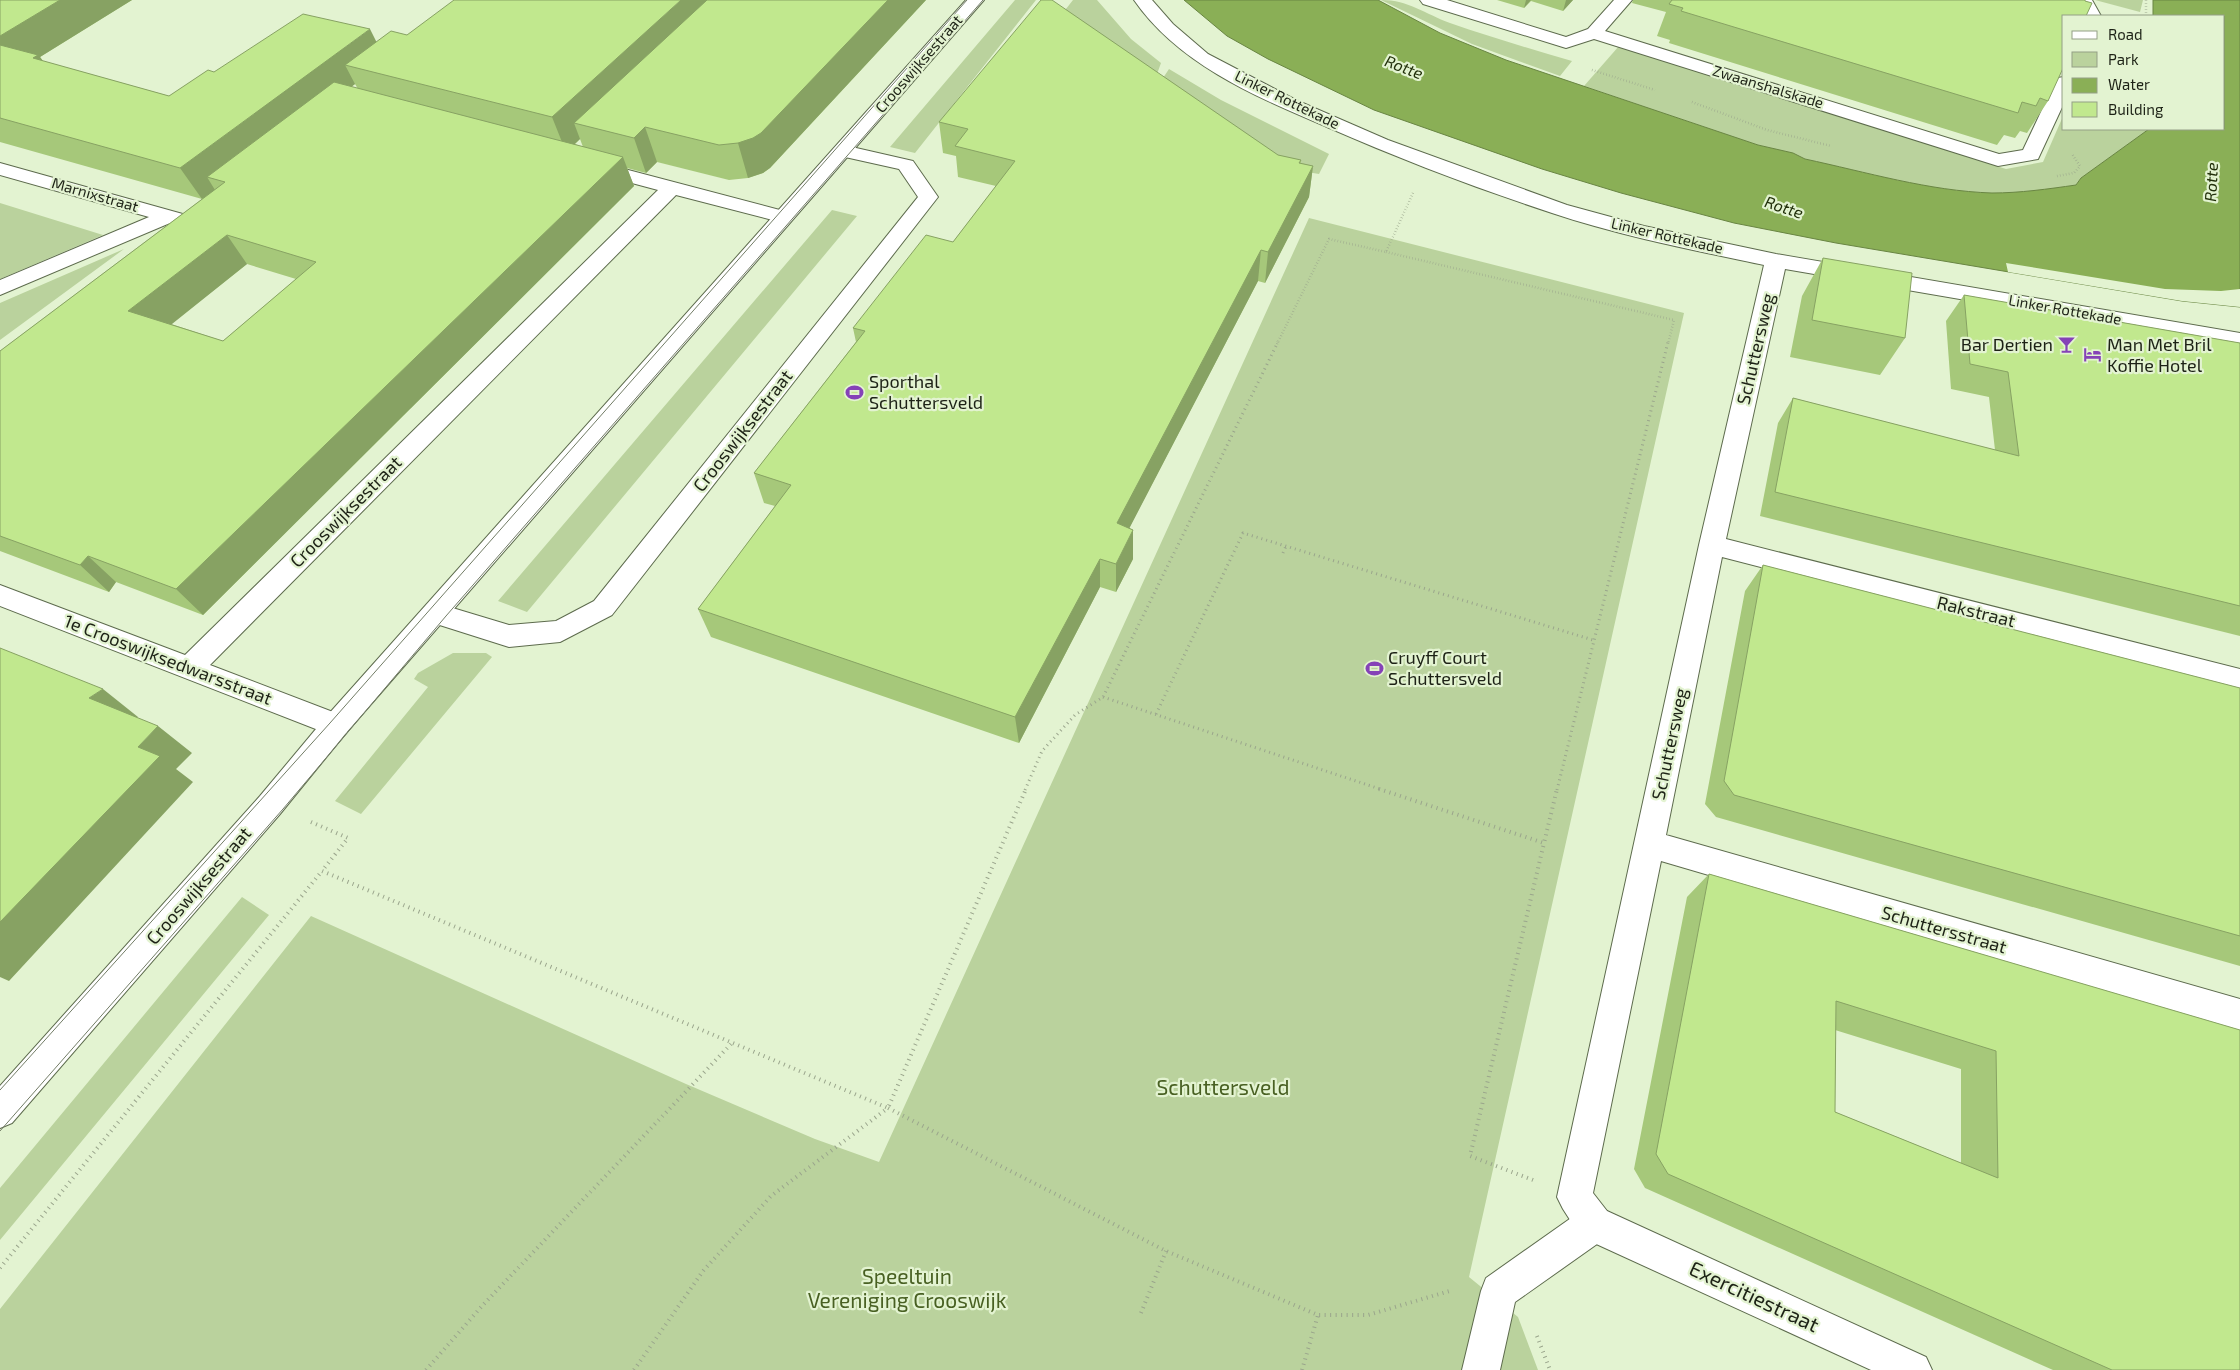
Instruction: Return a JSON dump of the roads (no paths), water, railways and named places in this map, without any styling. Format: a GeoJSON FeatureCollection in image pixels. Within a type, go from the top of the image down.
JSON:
{"type":"FeatureCollection","features":[{"type":"Feature","properties":{"kind":"street","name":"Crooswijksestraat"},"geometry":{"type":"LineString","coordinates":[[0,1112],[270,805],[336,725],[436,614],[975,0]]}},
{"type":"Feature","properties":{"kind":"street","name":"Linker Rottekade"},"geometry":{"type":"LineString","coordinates":[[1143,0],[1167,28],[1202,58],[1288,104],[1381,144],[1560,209],[1642,232],[1776,261],[2240,340]]}},
{"type":"Feature","properties":{"kind":"street"},"geometry":{"type":"LineString","coordinates":[[1429,0],[1566,43],[1594,33],[1623,0]]}},
{"type":"Feature","properties":{"kind":"street"},"geometry":{"type":"LineString","coordinates":[[2083,0],[2091,15]]}},
{"type":"Feature","properties":{"kind":"street","name":"Zwaanshalskade"},"geometry":{"type":"LineString","coordinates":[[1594,33],[1998,160],[2031,155],[2062,86]]}},
{"type":"Feature","properties":{"kind":"street","name":"Crooswijksestraat"},"geometry":{"type":"LineString","coordinates":[[436,614],[509,636],[560,631],[602,608],[928,197],[906,165],[843,151]]}},
{"type":"Feature","properties":{"kind":"street"},"geometry":{"type":"LineString","coordinates":[[580,163],[784,217]]}},
{"type":"Feature","properties":{"kind":"street","name":"Marnixstraat"},"geometry":{"type":"LineString","coordinates":[[0,169],[169,216],[198,216],[166,240]]}},
{"type":"Feature","properties":{"kind":"street","name":"Crooswijksestraat"},"geometry":{"type":"LineString","coordinates":[[190,667],[672,187]]}},
{"type":"Feature","properties":{"kind":"street"},"geometry":{"type":"LineString","coordinates":[[0,288],[169,216]]}},
{"type":"Feature","properties":{"kind":"street","name":"Schuttersweg"},"geometry":{"type":"LineString","coordinates":[[1585,1210],[1649,844],[1712,545],[1776,261]]}},
{"type":"Feature","properties":{"kind":"street","name":"Rakstraat"},"geometry":{"type":"LineString","coordinates":[[1712,545],[2240,680]]}},
{"type":"Feature","properties":{"kind":"street","name":"1e Crooswijksedwarsstraat"},"geometry":{"type":"LineString","coordinates":[[0,595],[336,725]]}},
{"type":"Feature","properties":{"kind":"street","name":"Schuttersstraat"},"geometry":{"type":"LineString","coordinates":[[1649,844],[2240,1015]]}},
{"type":"Feature","properties":{"kind":"street"},"geometry":{"type":"LineString","coordinates":[[1481,1370],[1499,1292],[1585,1210]]}},
{"type":"Feature","properties":{"kind":"street","name":"Exercitiestraat"},"geometry":{"type":"LineString","coordinates":[[1585,1210],[1913,1370]]}},
{"type":"Feature","properties":{"kind":"water","name":"Rotte"},"geometry":{"type":"Polygon","coordinates":[[[1184,0],[1378,0],[1440,33],[1506,60],[1758,145],[1793,153],[1805,159],[1945,189],[1992,193],[2024,192],[2076,185],[2081,178],[2148,130],[2225,130],[2225,15],[2153,15],[2153,0],[2240,0],[2240,307],[2182,301],[1836,243],[1734,223],[1621,193],[1542,169],[1374,110],[1268,59],[1227,36],[1184,0]]]}},
{"type":"Feature","properties":{"kind":"tram line"},"geometry":{"type":"LineString","coordinates":[[0,1090],[330,723],[967,0]]}},
{"type":"Feature","properties":{"kind":"tram line"},"geometry":{"type":"LineString","coordinates":[[0,1131],[283,809],[446,616],[983,0]]}},
{"type":"Feature","properties":{"kind":"place","name":"Bar Dertien"},"geometry":{"type":"Point","coordinates":[2067,345]}},
{"type":"Feature","properties":{"kind":"place","name":"Man Met Bril Koffie Hotel"},"geometry":{"type":"Point","coordinates":[2093,355]}},
{"type":"Feature","properties":{"kind":"place","name":"Sporthal Schuttersveld"},"geometry":{"type":"Point","coordinates":[855,392]}},
{"type":"Feature","properties":{"kind":"place","name":"Cruyff Court Schuttersveld"},"geometry":{"type":"Point","coordinates":[1374,668]}},
{"type":"Feature","properties":{"kind":"park label","name":"Schuttersveld"},"geometry":{"type":"Point","coordinates":[1223,1088]}},
{"type":"Feature","properties":{"kind":"park label","name":"Speeltuin Vereniging Crooswijk"},"geometry":{"type":"Point","coordinates":[907,1289]}}]}
